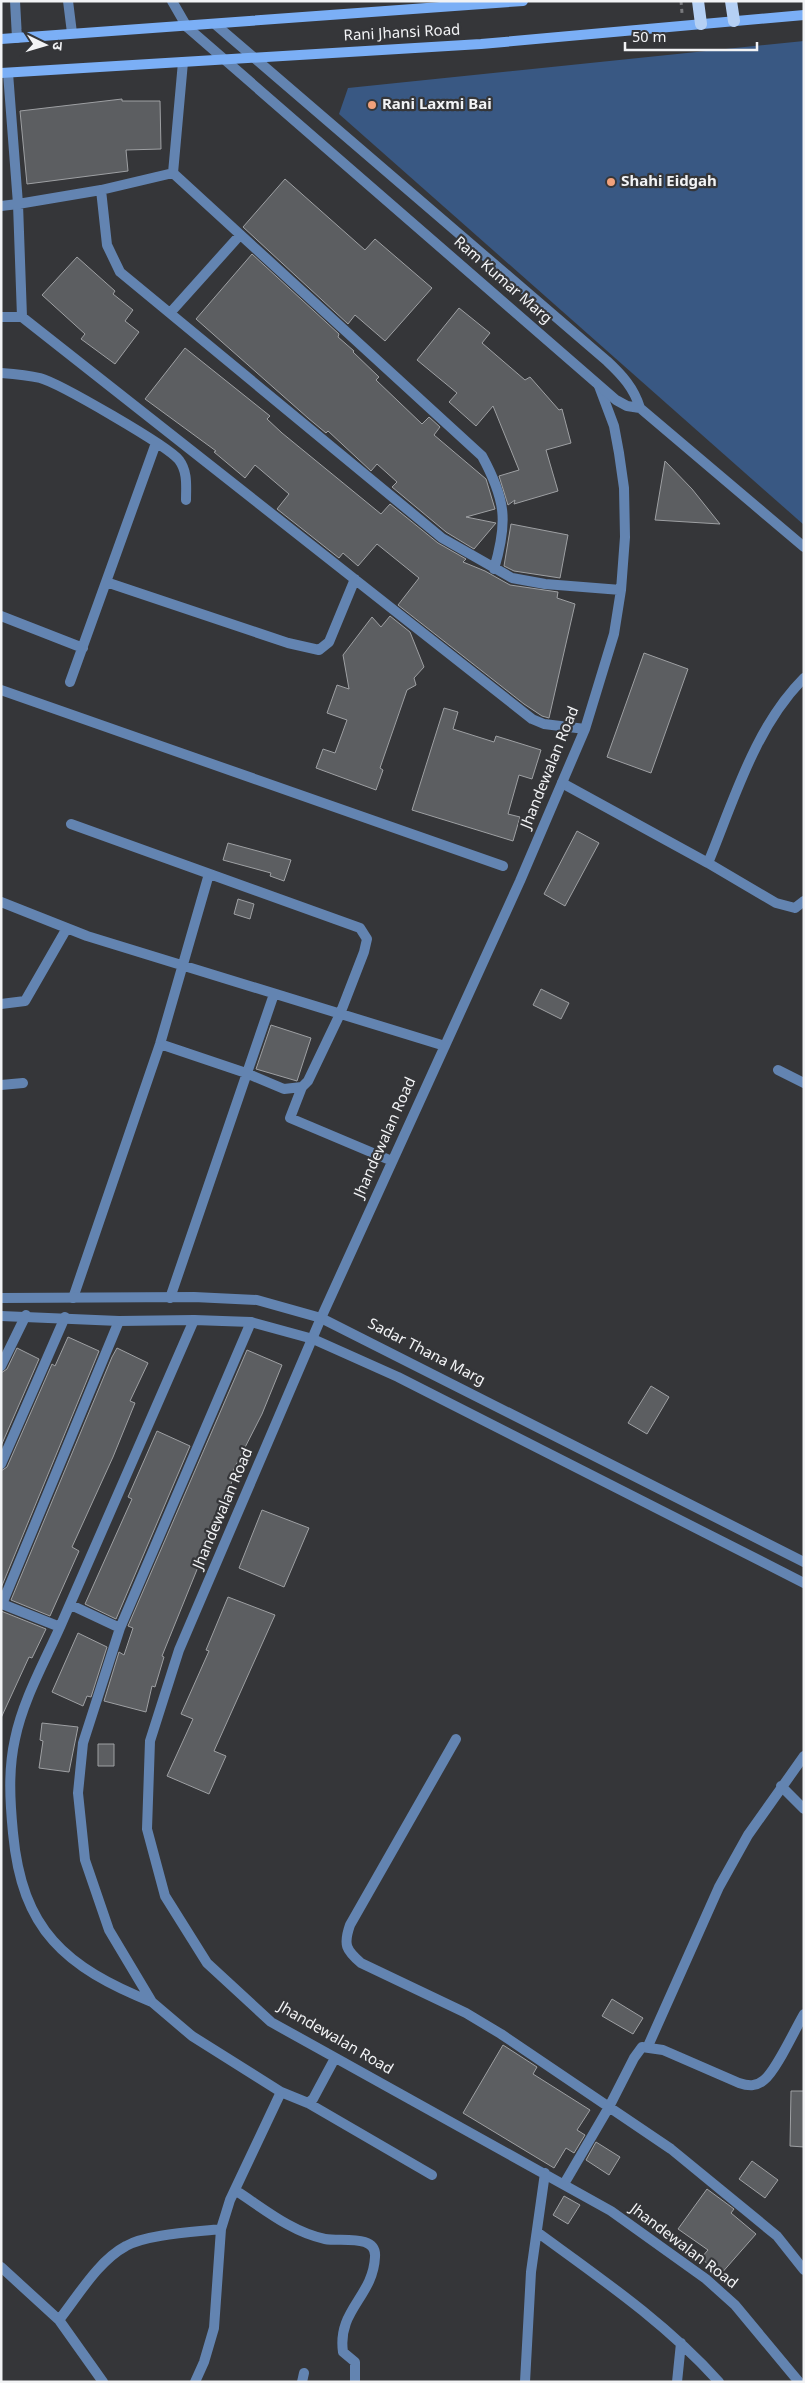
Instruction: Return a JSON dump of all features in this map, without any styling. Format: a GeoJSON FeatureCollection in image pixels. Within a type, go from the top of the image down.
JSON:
{"type":"FeatureCollection","features":[{"type":"Feature","properties":{"kind":"main road","name":"Rani Jhansi Road"},"geometry":{"type":"LineString","coordinates":[[1,39],[216,25],[523,1]]}},
{"type":"Feature","properties":{"kind":"main road"},"geometry":{"type":"LineString","coordinates":[[698,1],[701,24]]}},
{"type":"Feature","properties":{"kind":"main road"},"geometry":{"type":"LineString","coordinates":[[731,1],[734,21]]}},
{"type":"Feature","properties":{"kind":"main road","name":"Rani Jhansi Road"},"geometry":{"type":"LineString","coordinates":[[5,73],[481,44],[804,15]]}},
{"type":"Feature","properties":{"kind":"street"},"geometry":{"type":"LineString","coordinates":[[15,1],[17,38]]}},
{"type":"Feature","properties":{"kind":"street"},"geometry":{"type":"LineString","coordinates":[[68,1],[72,33]]}},
{"type":"Feature","properties":{"kind":"street","name":"Ram Kumar Marg"},"geometry":{"type":"LineString","coordinates":[[172,1],[187,27],[202,42],[226,59],[599,386],[616,400],[627,406],[640,408],[804,547]]}},
{"type":"Feature","properties":{"kind":"street"},"geometry":{"type":"LineString","coordinates":[[216,25],[252,58],[607,361],[626,380],[636,396],[640,408]]}},
{"type":"Feature","properties":{"kind":"street"},"geometry":{"type":"LineString","coordinates":[[173,174],[183,62]]}},
{"type":"Feature","properties":{"kind":"street"},"geometry":{"type":"LineString","coordinates":[[5,73],[18,204],[22,317]]}},
{"type":"Feature","properties":{"kind":"street"},"geometry":{"type":"LineString","coordinates":[[1,206],[101,190],[173,174]]}},
{"type":"Feature","properties":{"kind":"street"},"geometry":{"type":"LineString","coordinates":[[173,174],[482,456],[492,474],[501,504],[504,524],[494,569]]}},
{"type":"Feature","properties":{"kind":"street"},"geometry":{"type":"LineString","coordinates":[[101,190],[107,245],[120,272],[442,538],[512,578],[536,583],[621,590]]}},
{"type":"Feature","properties":{"kind":"street"},"geometry":{"type":"LineString","coordinates":[[170,313],[240,235]]}},
{"type":"Feature","properties":{"kind":"street"},"geometry":{"type":"LineString","coordinates":[[1,317],[22,317],[532,719],[544,724],[585,729]]}},
{"type":"Feature","properties":{"kind":"street"},"geometry":{"type":"LineString","coordinates":[[1,373],[39,378],[58,385],[178,458],[186,473],[186,500]]}},
{"type":"Feature","properties":{"kind":"street","name":"Jhandewalan Road"},"geometry":{"type":"LineString","coordinates":[[599,386],[614,426],[624,488],[625,537],[621,590],[614,634],[585,729],[520,881],[321,1318],[179,1650],[150,1741],[147,1829],[165,1896],[207,1963],[271,2022],[611,2211],[706,2279],[735,2305],[799,2382]]}},
{"type":"Feature","properties":{"kind":"street"},"geometry":{"type":"LineString","coordinates":[[70,682],[156,443]]}},
{"type":"Feature","properties":{"kind":"street"},"geometry":{"type":"LineString","coordinates":[[106,582],[288,643],[319,650],[329,642],[355,579]]}},
{"type":"Feature","properties":{"kind":"street"},"geometry":{"type":"LineString","coordinates":[[1,616],[83,648]]}},
{"type":"Feature","properties":{"kind":"street"},"geometry":{"type":"LineString","coordinates":[[708,863],[765,728],[784,700],[804,678]]}},
{"type":"Feature","properties":{"kind":"street"},"geometry":{"type":"LineString","coordinates":[[1,690],[503,866]]}},
{"type":"Feature","properties":{"kind":"street"},"geometry":{"type":"LineString","coordinates":[[562,783],[708,863],[776,904],[795,908],[804,901]]}},
{"type":"Feature","properties":{"kind":"street"},"geometry":{"type":"LineString","coordinates":[[71,824],[360,928],[367,940],[364,952],[340,1014],[308,1080],[302,1087],[290,1118],[392,1162]]}},
{"type":"Feature","properties":{"kind":"street"},"geometry":{"type":"LineString","coordinates":[[73,1298],[160,1044],[209,874]]}},
{"type":"Feature","properties":{"kind":"street"},"geometry":{"type":"LineString","coordinates":[[1,902],[67,928],[182,966],[445,1046]]}},
{"type":"Feature","properties":{"kind":"street"},"geometry":{"type":"LineString","coordinates":[[1,1004],[25,1001],[67,928]]}},
{"type":"Feature","properties":{"kind":"street"},"geometry":{"type":"LineString","coordinates":[[170,1298],[274,994]]}},
{"type":"Feature","properties":{"kind":"street"},"geometry":{"type":"LineString","coordinates":[[160,1044],[284,1088],[302,1087]]}},
{"type":"Feature","properties":{"kind":"street"},"geometry":{"type":"LineString","coordinates":[[778,1070],[804,1083]]}},
{"type":"Feature","properties":{"kind":"street"},"geometry":{"type":"LineString","coordinates":[[1,1085],[22,1083]]}},
{"type":"Feature","properties":{"kind":"street","name":"Sadar Thana Marg"},"geometry":{"type":"LineString","coordinates":[[1,1298],[256,1300],[321,1318],[804,1562]]}},
{"type":"Feature","properties":{"kind":"street"},"geometry":{"type":"LineString","coordinates":[[1,1366],[26,1315]]}},
{"type":"Feature","properties":{"kind":"street"},"geometry":{"type":"LineString","coordinates":[[1,1316],[26,1315],[119,1321],[194,1320],[251,1322],[313,1339],[398,1377],[804,1583]]}},
{"type":"Feature","properties":{"kind":"street"},"geometry":{"type":"LineString","coordinates":[[1,1464],[65,1317]]}},
{"type":"Feature","properties":{"kind":"street"},"geometry":{"type":"LineString","coordinates":[[152,2002],[116,1988],[74,1962],[50,1939],[29,1905],[16,1866],[9,1794],[15,1739],[32,1688],[71,1604],[194,1320]]}},
{"type":"Feature","properties":{"kind":"street"},"geometry":{"type":"LineString","coordinates":[[60,1627],[2,1604],[119,1321]]}},
{"type":"Feature","properties":{"kind":"street"},"geometry":{"type":"LineString","coordinates":[[251,1322],[120,1628],[84,1743],[78,1793],[85,1860],[109,1930],[152,2002],[192,2036],[281,2092],[308,2103],[432,2175]]}},
{"type":"Feature","properties":{"kind":"street"},"geometry":{"type":"LineString","coordinates":[[71,1604],[120,1628]]}},
{"type":"Feature","properties":{"kind":"street"},"geometry":{"type":"LineString","coordinates":[[456,1739],[350,1926],[345,1937],[348,1952],[361,1963],[383,1975],[466,2013],[671,2149],[777,2236],[804,2270]]}},
{"type":"Feature","properties":{"kind":"street"},"geometry":{"type":"LineString","coordinates":[[648,2046],[719,1888],[748,1835],[804,1756]]}},
{"type":"Feature","properties":{"kind":"street"},"geometry":{"type":"LineString","coordinates":[[781,1786],[804,1809]]}},
{"type":"Feature","properties":{"kind":"street"},"geometry":{"type":"LineString","coordinates":[[564,2184],[609,2107],[634,2058],[642,2048],[648,2046],[663,2050],[739,2083],[747,2086],[755,2085],[768,2077],[804,2014]]}},
{"type":"Feature","properties":{"kind":"street"},"geometry":{"type":"LineString","coordinates":[[308,2103],[313,2100],[335,2058]]}},
{"type":"Feature","properties":{"kind":"street"},"geometry":{"type":"LineString","coordinates":[[195,2382],[204,2362],[214,2328],[221,2228],[235,2190],[281,2092]]}},
{"type":"Feature","properties":{"kind":"street"},"geometry":{"type":"LineString","coordinates":[[525,2382],[531,2272],[545,2173]]}},
{"type":"Feature","properties":{"kind":"street"},"geometry":{"type":"LineString","coordinates":[[235,2190],[306,2234],[328,2239],[366,2242],[372,2245],[376,2251],[369,2284],[348,2315],[345,2323],[343,2352],[356,2362],[355,2382]]}},
{"type":"Feature","properties":{"kind":"street"},"geometry":{"type":"LineString","coordinates":[[59,2320],[107,2260],[126,2245],[149,2239],[221,2228]]}},
{"type":"Feature","properties":{"kind":"street"},"geometry":{"type":"LineString","coordinates":[[537,2232],[606,2282],[692,2352],[719,2382]]}},
{"type":"Feature","properties":{"kind":"street"},"geometry":{"type":"LineString","coordinates":[[1,2266],[59,2320],[103,2382]]}},
{"type":"Feature","properties":{"kind":"street"},"geometry":{"type":"LineString","coordinates":[[677,2382],[681,2343]]}},
{"type":"Feature","properties":{"kind":"shaded area","name":"Shahi Eidgah"},"geometry":{"type":"Polygon","coordinates":[[[804,41],[804,525],[339,114],[348,88],[804,41]]]}},
{"type":"Feature","properties":{"kind":"building"},"geometry":{"type":"Polygon","coordinates":[[[122,99],[122,101],[160,101],[161,149],[126,150],[128,171],[27,184],[20,111],[122,99]]]}},
{"type":"Feature","properties":{"kind":"building"},"geometry":{"type":"Polygon","coordinates":[[[285,179],[365,250],[375,239],[432,288],[385,341],[355,315],[348,324],[243,227],[285,179]]]}},
{"type":"Feature","properties":{"kind":"building"},"geometry":{"type":"Polygon","coordinates":[[[252,254],[339,334],[338,337],[379,377],[376,380],[422,424],[429,417],[440,427],[434,435],[486,479],[495,509],[466,517],[496,523],[474,549],[446,532],[392,487],[397,482],[377,464],[371,471],[328,431],[326,433],[308,418],[196,319],[252,254]]]}},
{"type":"Feature","properties":{"kind":"building"},"geometry":{"type":"Polygon","coordinates":[[[77,257],[115,291],[113,294],[133,310],[125,321],[139,332],[115,364],[81,339],[85,334],[42,295],[77,257]]]}},
{"type":"Feature","properties":{"kind":"building"},"geometry":{"type":"Polygon","coordinates":[[[459,308],[490,333],[482,343],[525,380],[530,377],[559,410],[562,409],[571,443],[546,450],[558,491],[514,504],[515,500],[508,505],[499,476],[519,470],[493,406],[476,426],[449,402],[457,393],[417,360],[459,308]]]}},
{"type":"Feature","properties":{"kind":"building"},"geometry":{"type":"Polygon","coordinates":[[[185,348],[270,416],[267,419],[282,433],[381,514],[390,504],[438,543],[466,559],[463,562],[485,571],[510,585],[558,592],[557,598],[575,604],[549,718],[542,716],[524,704],[398,605],[419,578],[377,544],[358,566],[343,553],[339,558],[277,509],[289,494],[255,465],[245,478],[214,452],[216,451],[145,399],[185,348]]]}},
{"type":"Feature","properties":{"kind":"building"},"geometry":{"type":"Polygon","coordinates":[[[665,461],[692,489],[720,524],[655,520],[665,461]]]}},
{"type":"Feature","properties":{"kind":"building"},"geometry":{"type":"Polygon","coordinates":[[[511,524],[568,535],[560,578],[514,571],[504,566],[511,524]]]}},
{"type":"Feature","properties":{"kind":"building"},"geometry":{"type":"Polygon","coordinates":[[[390,616],[410,632],[424,667],[414,678],[416,685],[407,690],[380,768],[383,770],[376,790],[316,768],[323,749],[335,753],[347,720],[327,713],[337,685],[349,689],[343,655],[372,617],[381,627],[390,616]]]}},
{"type":"Feature","properties":{"kind":"building"},"geometry":{"type":"Polygon","coordinates":[[[644,653],[688,669],[651,773],[607,757],[644,653]]]}},
{"type":"Feature","properties":{"kind":"building"},"geometry":{"type":"Polygon","coordinates":[[[444,708],[458,712],[453,729],[494,742],[496,736],[541,750],[532,779],[519,775],[508,814],[520,817],[513,841],[412,810],[444,708]]]}},
{"type":"Feature","properties":{"kind":"building"},"geometry":{"type":"Polygon","coordinates":[[[577,831],[599,843],[565,906],[544,894],[577,831]]]}},
{"type":"Feature","properties":{"kind":"building"},"geometry":{"type":"Polygon","coordinates":[[[228,843],[291,860],[284,881],[270,876],[271,873],[223,860],[228,843]]]}},
{"type":"Feature","properties":{"kind":"building"},"geometry":{"type":"Polygon","coordinates":[[[238,899],[254,904],[250,919],[234,914],[238,899]]]}},
{"type":"Feature","properties":{"kind":"building"},"geometry":{"type":"Polygon","coordinates":[[[541,989],[569,1003],[561,1019],[533,1005],[541,989]]]}},
{"type":"Feature","properties":{"kind":"building"},"geometry":{"type":"Polygon","coordinates":[[[271,1025],[311,1038],[297,1081],[256,1069],[271,1025]]]}},
{"type":"Feature","properties":{"kind":"building"},"geometry":{"type":"Polygon","coordinates":[[[68,1337],[99,1351],[1,1588],[1,1471],[7,1467],[52,1364],[55,1366],[68,1337]]]}},
{"type":"Feature","properties":{"kind":"building"},"geometry":{"type":"Polygon","coordinates":[[[17,1348],[39,1359],[1,1446],[1,1373],[7,1369],[17,1348]]]}},
{"type":"Feature","properties":{"kind":"building"},"geometry":{"type":"Polygon","coordinates":[[[117,1348],[148,1363],[130,1401],[135,1403],[113,1457],[72,1547],[79,1551],[50,1616],[11,1600],[117,1348]]]}},
{"type":"Feature","properties":{"kind":"building"},"geometry":{"type":"Polygon","coordinates":[[[247,1350],[282,1365],[262,1414],[233,1471],[235,1472],[228,1493],[162,1656],[164,1657],[155,1687],[152,1686],[146,1712],[104,1701],[119,1652],[124,1655],[133,1628],[128,1626],[247,1350]]]}},
{"type":"Feature","properties":{"kind":"building"},"geometry":{"type":"Polygon","coordinates":[[[651,1386],[669,1397],[647,1434],[628,1423],[651,1386]]]}},
{"type":"Feature","properties":{"kind":"building"},"geometry":{"type":"Polygon","coordinates":[[[157,1431],[190,1446],[116,1619],[85,1604],[132,1499],[128,1497],[157,1431]]]}},
{"type":"Feature","properties":{"kind":"building"},"geometry":{"type":"Polygon","coordinates":[[[262,1510],[309,1528],[284,1587],[239,1568],[262,1510]]]}},
{"type":"Feature","properties":{"kind":"building"},"geometry":{"type":"Polygon","coordinates":[[[228,1597],[275,1615],[214,1751],[226,1756],[209,1794],[167,1776],[193,1719],[181,1714],[209,1651],[206,1650],[228,1597]]]}},
{"type":"Feature","properties":{"kind":"building"},"geometry":{"type":"Polygon","coordinates":[[[1,1611],[46,1629],[32,1658],[29,1657],[1,1718],[1,1611]]]}},
{"type":"Feature","properties":{"kind":"building"},"geometry":{"type":"Polygon","coordinates":[[[78,1633],[107,1647],[91,1697],[87,1696],[83,1706],[52,1692],[78,1633]]]}},
{"type":"Feature","properties":{"kind":"building"},"geometry":{"type":"Polygon","coordinates":[[[42,1723],[78,1727],[69,1772],[39,1768],[43,1741],[40,1740],[42,1723]]]}},
{"type":"Feature","properties":{"kind":"building"},"geometry":{"type":"Polygon","coordinates":[[[98,1744],[114,1744],[114,1766],[98,1766],[98,1744]]]}},
{"type":"Feature","properties":{"kind":"building"},"geometry":{"type":"Polygon","coordinates":[[[612,1999],[643,2018],[633,2034],[602,2016],[612,1999]]]}},
{"type":"Feature","properties":{"kind":"building"},"geometry":{"type":"Polygon","coordinates":[[[503,2045],[537,2067],[533,2074],[590,2110],[577,2130],[585,2135],[574,2153],[566,2148],[554,2168],[463,2113],[503,2045]]]}},
{"type":"Feature","properties":{"kind":"building"},"geometry":{"type":"Polygon","coordinates":[[[791,2091],[804,2091],[804,2147],[790,2146],[791,2091]]]}},
{"type":"Feature","properties":{"kind":"building"},"geometry":{"type":"Polygon","coordinates":[[[596,2142],[620,2157],[609,2175],[586,2160],[596,2142]]]}},
{"type":"Feature","properties":{"kind":"building"},"geometry":{"type":"Polygon","coordinates":[[[752,2161],[778,2180],[765,2198],[739,2179],[752,2161]]]}},
{"type":"Feature","properties":{"kind":"building"},"geometry":{"type":"Polygon","coordinates":[[[707,2189],[734,2209],[731,2213],[756,2234],[720,2275],[701,2258],[708,2250],[678,2229],[707,2189]]]}},
{"type":"Feature","properties":{"kind":"building"},"geometry":{"type":"Polygon","coordinates":[[[564,2196],[580,2205],[568,2224],[553,2215],[564,2196]]]}},
{"type":"Feature","properties":{"kind":"place","name":"Rani Laxmi Bai"},"geometry":{"type":"Point","coordinates":[372,105]}},
{"type":"Feature","properties":{"kind":"place","name":"Shahi Eidgah"},"geometry":{"type":"Point","coordinates":[611,182]}}]}
